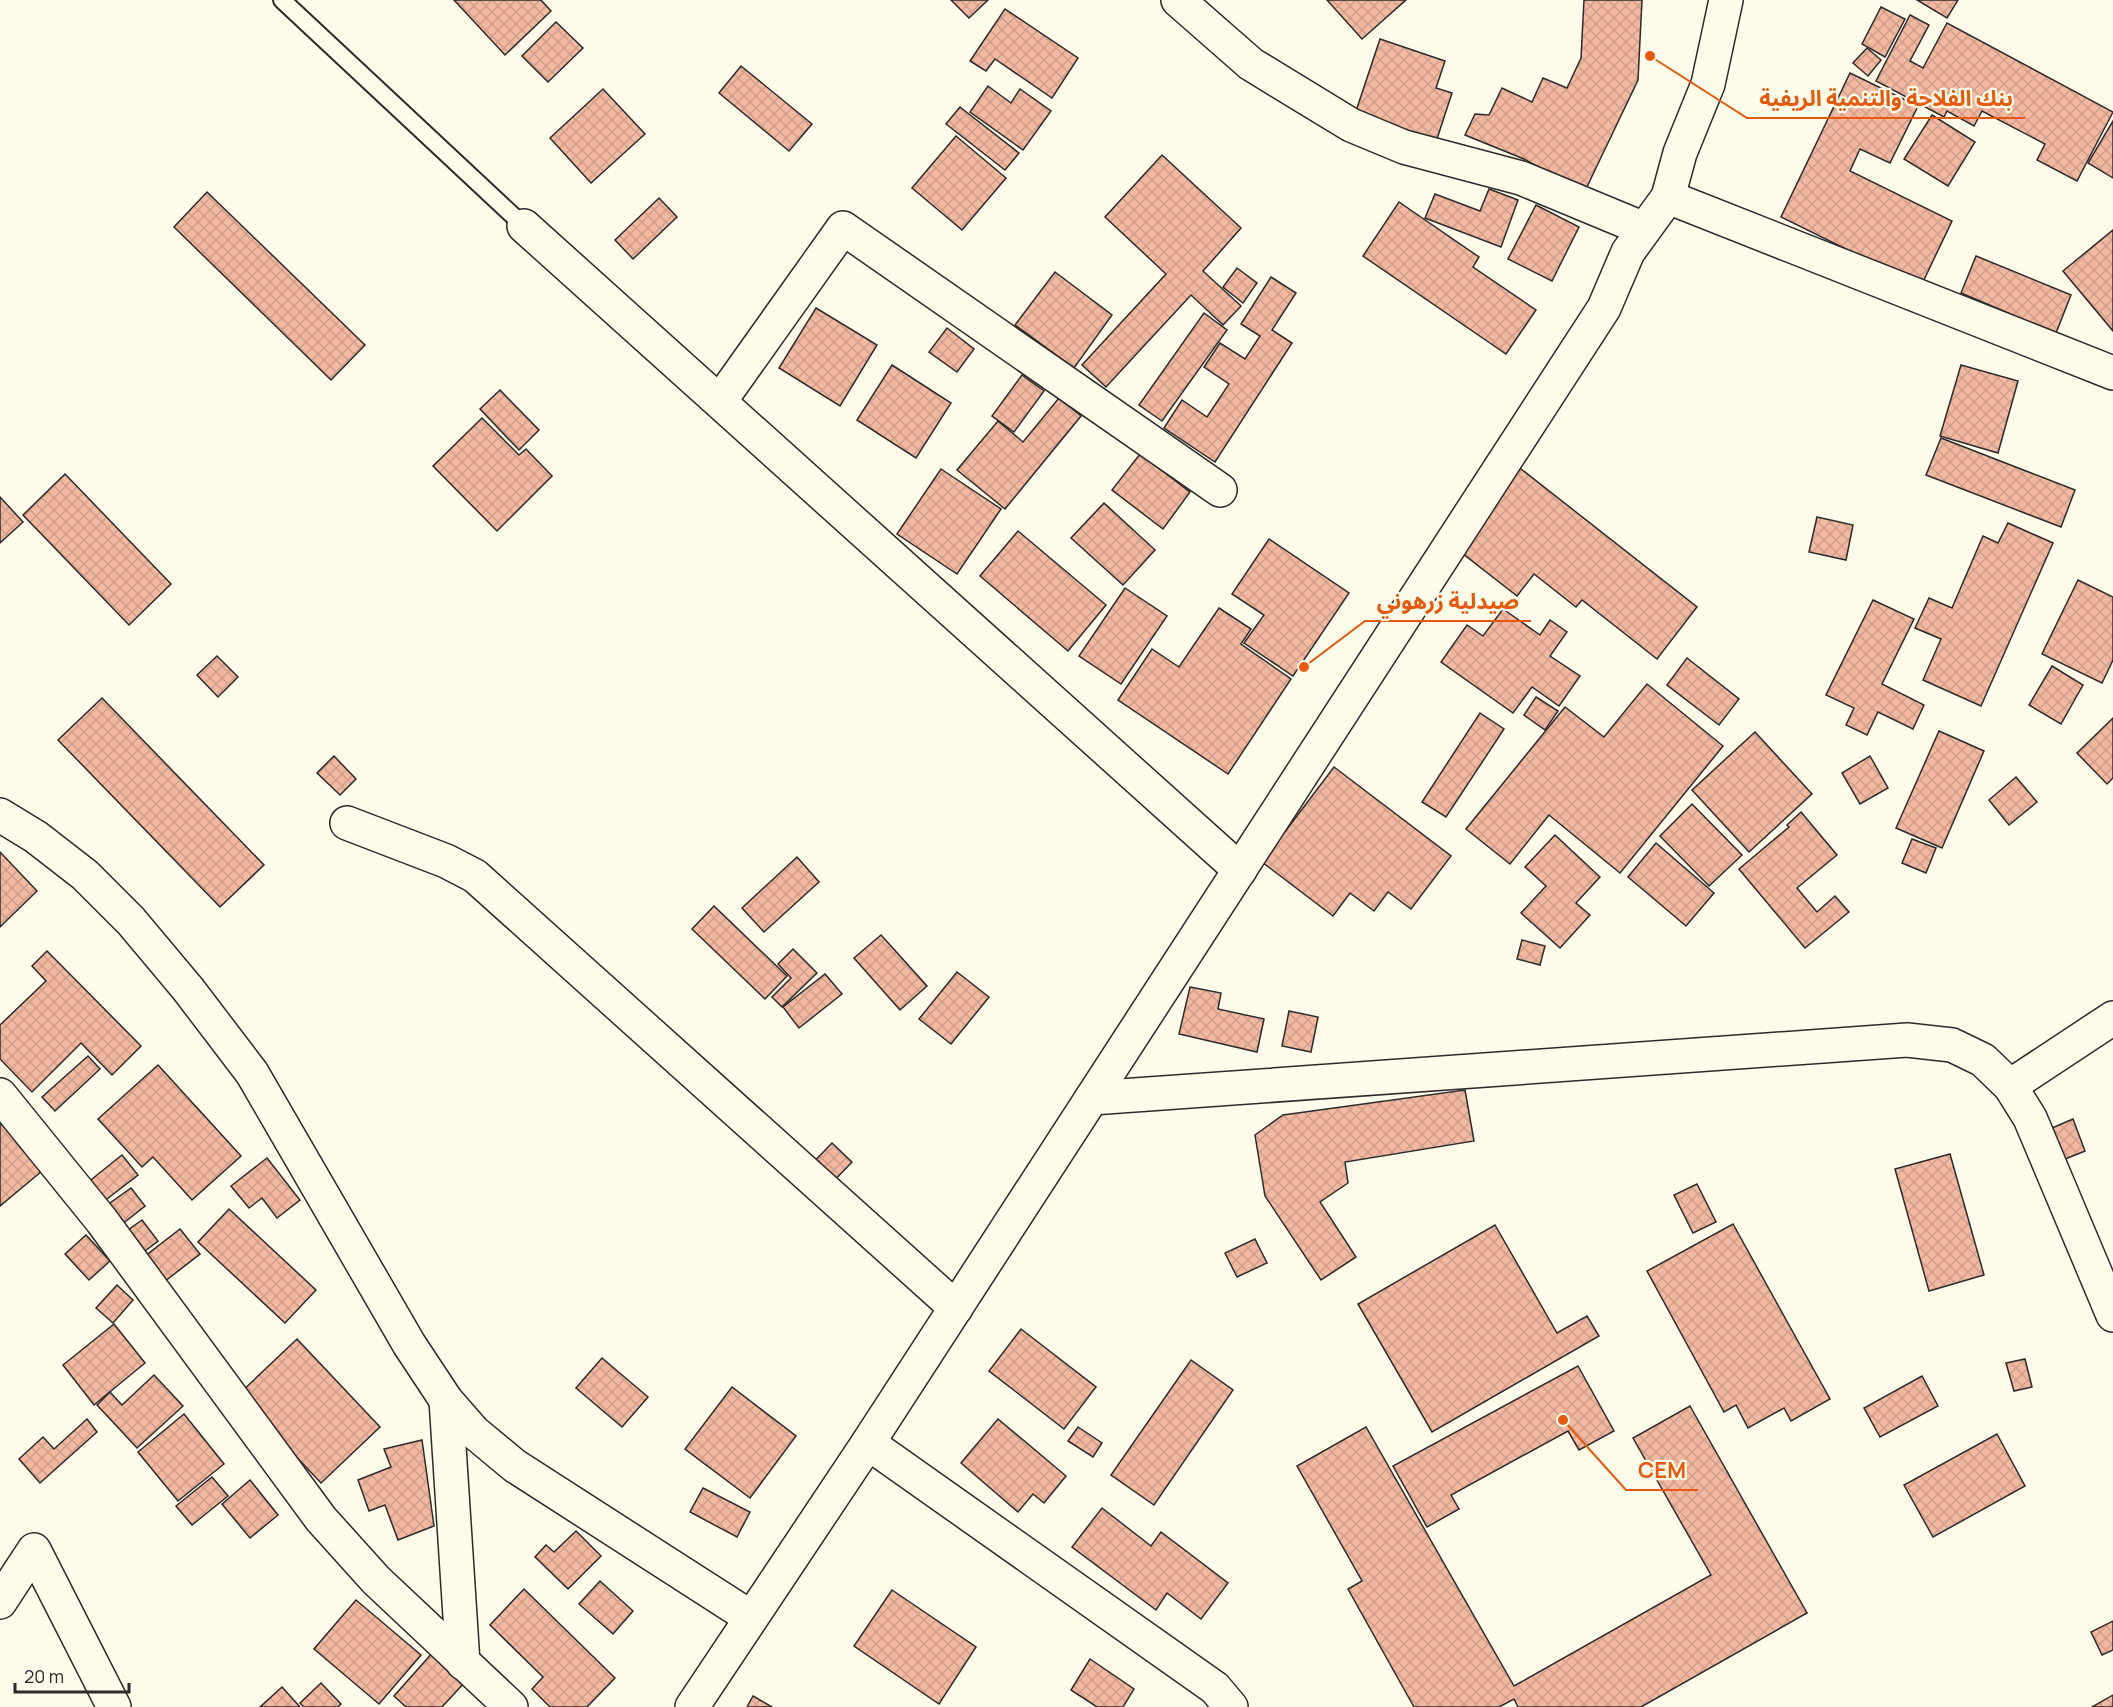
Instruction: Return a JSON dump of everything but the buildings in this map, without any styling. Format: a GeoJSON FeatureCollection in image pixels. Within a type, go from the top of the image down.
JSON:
{"type":"FeatureCollection","features":[{"type":"Feature","properties":{"kind":"street"},"geometry":{"type":"LineString","coordinates":[[1178,0],[1251,64],[1351,125],[1404,147],[1521,178],[1644,229]]}},
{"type":"Feature","properties":{"kind":"street"},"geometry":{"type":"LineString","coordinates":[[692,1707],[956,1308],[1598,317],[1628,252],[1668,197],[1680,153],[1708,84],[1726,0]]}},
{"type":"Feature","properties":{"kind":"street"},"geometry":{"type":"LineString","coordinates":[[1668,197],[2113,373]]}},
{"type":"Feature","properties":{"kind":"street"},"geometry":{"type":"LineString","coordinates":[[524,226],[1239,870]]}},
{"type":"Feature","properties":{"kind":"street"},"geometry":{"type":"LineString","coordinates":[[720,401],[843,228],[1220,490]]}},
{"type":"Feature","properties":{"kind":"street"},"geometry":{"type":"LineString","coordinates":[[0,815],[36,837],[85,875],[108,898],[188,989],[252,1072],[409,1344],[446,1400],[474,1432],[515,1466],[750,1617]]}},
{"type":"Feature","properties":{"kind":"street"},"geometry":{"type":"LineString","coordinates":[[347,823],[446,861],[475,876],[956,1308]]}},
{"type":"Feature","properties":{"kind":"street"},"geometry":{"type":"LineString","coordinates":[[2010,1086],[2113,1018]]}},
{"type":"Feature","properties":{"kind":"street"},"geometry":{"type":"LineString","coordinates":[[1092,1098],[1907,1040],[1952,1045],[1983,1060],[2010,1086],[2030,1118],[2113,1314]]}},
{"type":"Feature","properties":{"kind":"street"},"geometry":{"type":"LineString","coordinates":[[0,1095],[102,1221],[321,1520],[376,1580],[511,1707]]}},
{"type":"Feature","properties":{"kind":"street"},"geometry":{"type":"LineString","coordinates":[[446,1400],[463,1663]]}},
{"type":"Feature","properties":{"kind":"street"},"geometry":{"type":"LineString","coordinates":[[868,1443],[1215,1688],[1231,1707]]}},
{"type":"Feature","properties":{"kind":"street"},"geometry":{"type":"LineString","coordinates":[[0,1602],[34,1550],[114,1707]]}},
{"type":"Feature","properties":{"kind":"lane"},"geometry":{"type":"LineString","coordinates":[[282,0],[524,226]]}},
{"type":"Feature","properties":{"kind":"place","name":"بنك الفلاحة والتنمية الريفية"},"geometry":{"type":"Point","coordinates":[1650,56]}},
{"type":"Feature","properties":{"kind":"place","name":"صيدلية زرهوني"},"geometry":{"type":"Point","coordinates":[1304,667]}},
{"type":"Feature","properties":{"kind":"place","name":"CEM"},"geometry":{"type":"Point","coordinates":[1563,1420]}}]}
